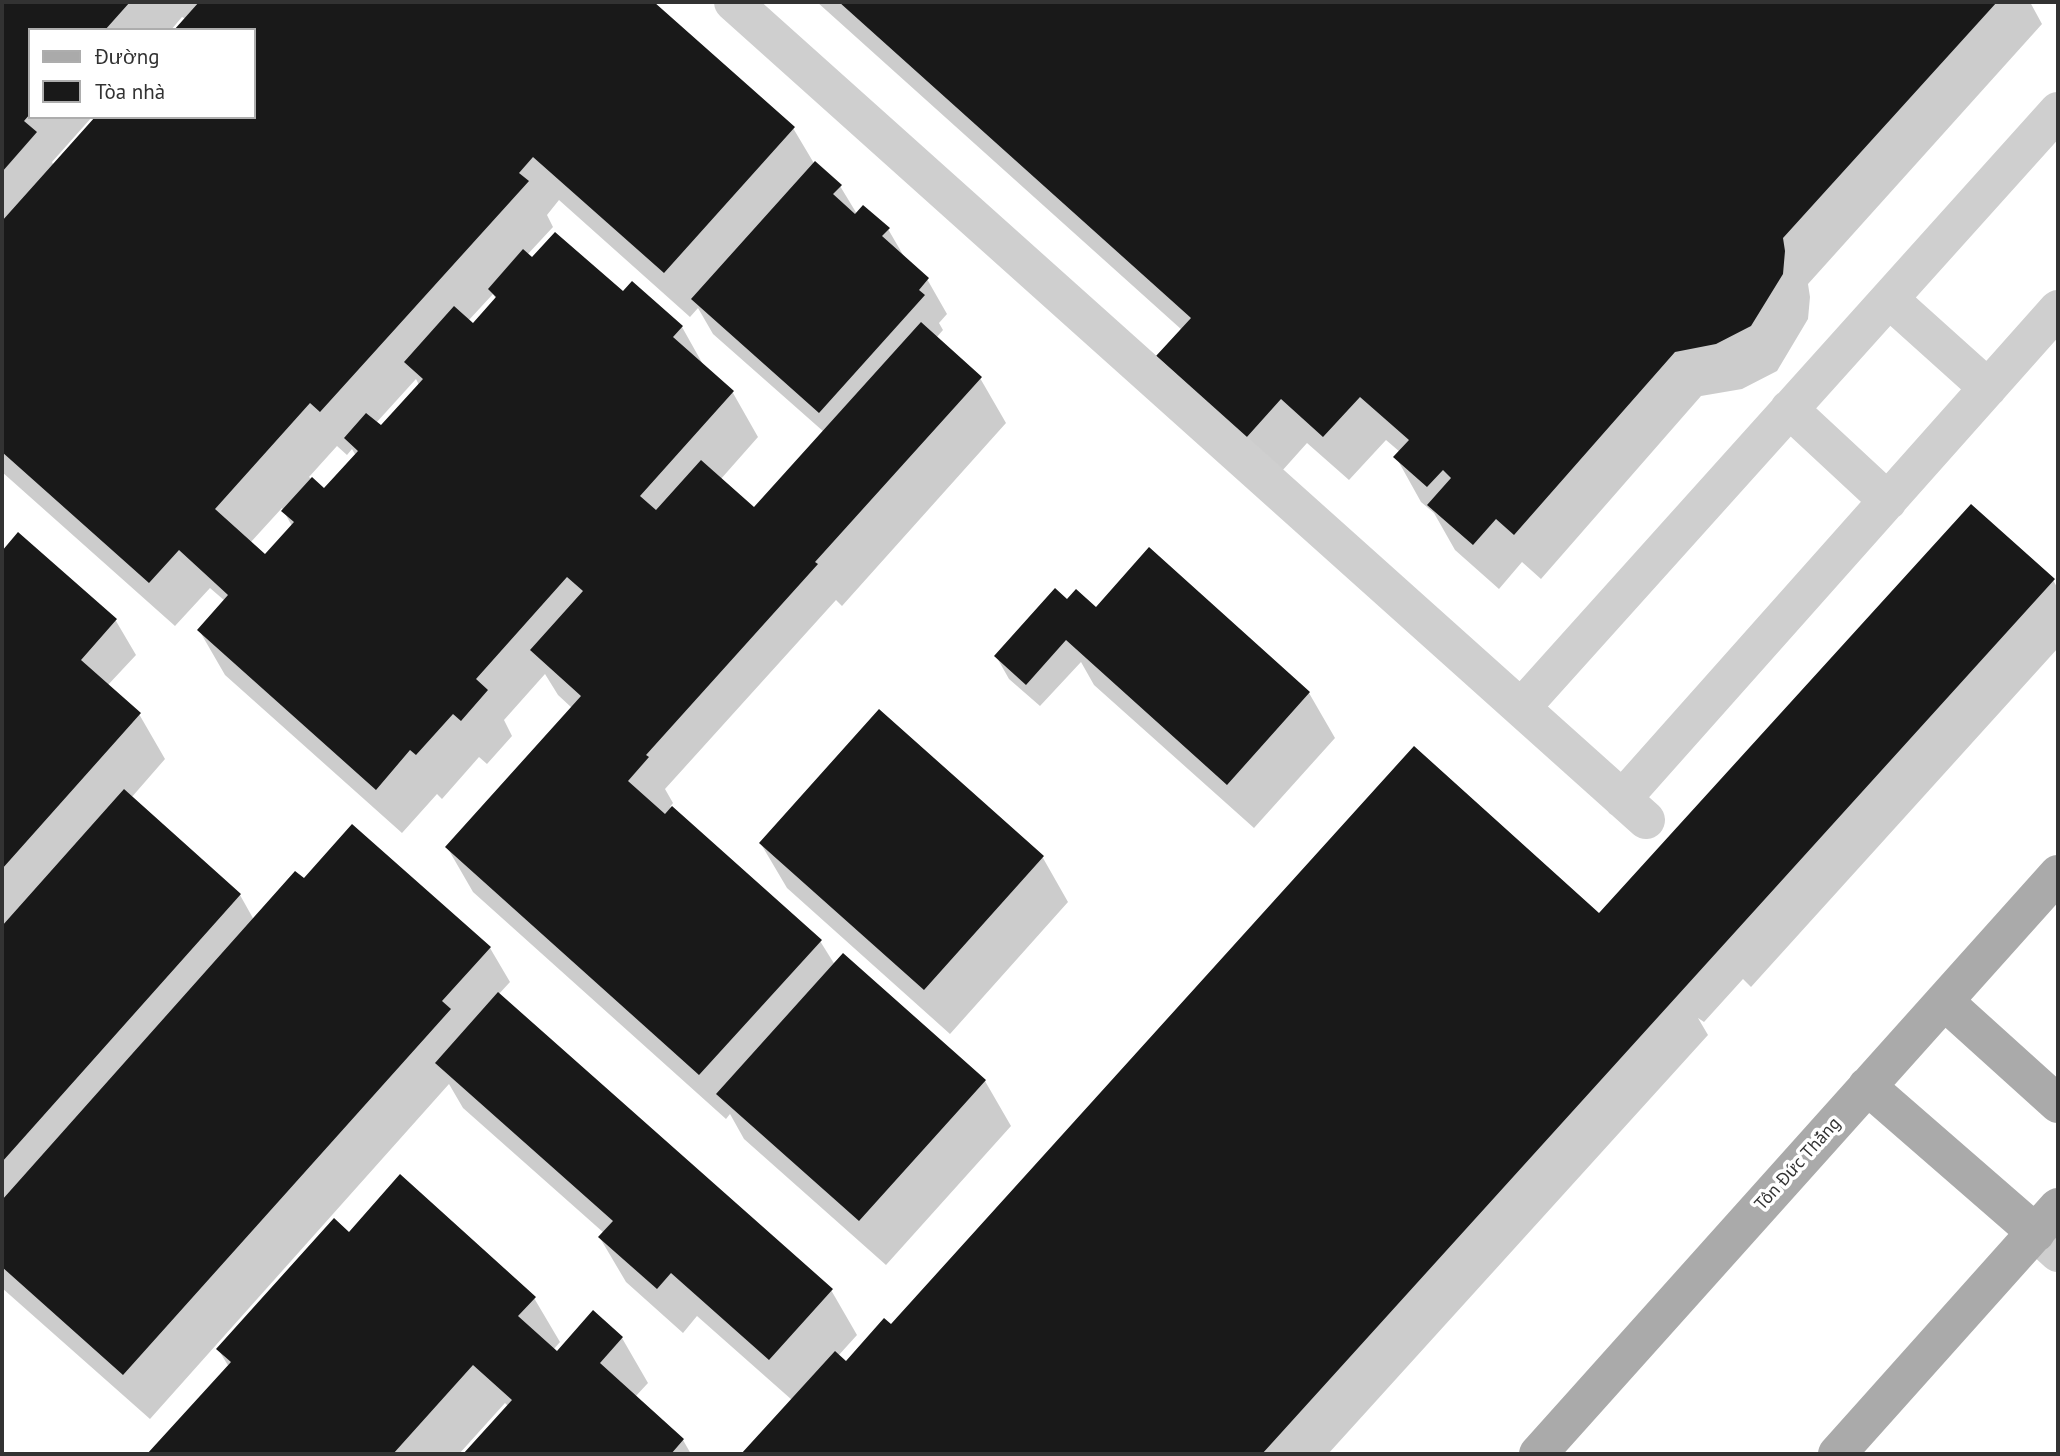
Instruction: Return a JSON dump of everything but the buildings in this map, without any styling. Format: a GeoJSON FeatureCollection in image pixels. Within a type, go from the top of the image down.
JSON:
{"type":"FeatureCollection","features":[{"type":"Feature","properties":{"kind":"main road","name":"Tôn Đức Thắng"},"geometry":{"type":"LineString","coordinates":[[1538,1454],[2058,874]]}},
{"type":"Feature","properties":{"kind":"main road"},"geometry":{"type":"LineString","coordinates":[[1944,1001],[2058,1104]]}},
{"type":"Feature","properties":{"kind":"main road"},"geometry":{"type":"LineString","coordinates":[[1837,1454],[2051,1231],[1867,1086]]}},
{"type":"Feature","properties":{"kind":"lane"},"geometry":{"type":"LineString","coordinates":[[733,2],[1634,810],[1888,500],[2058,309]]}},
{"type":"Feature","properties":{"kind":"lane"},"geometry":{"type":"LineString","coordinates":[[1521,708],[2058,111]]}},
{"type":"Feature","properties":{"kind":"lane"},"geometry":{"type":"LineString","coordinates":[[1889,299],[1988,388]]}},
{"type":"Feature","properties":{"kind":"lane"},"geometry":{"type":"LineString","coordinates":[[1789,409],[1888,500]]}}]}
